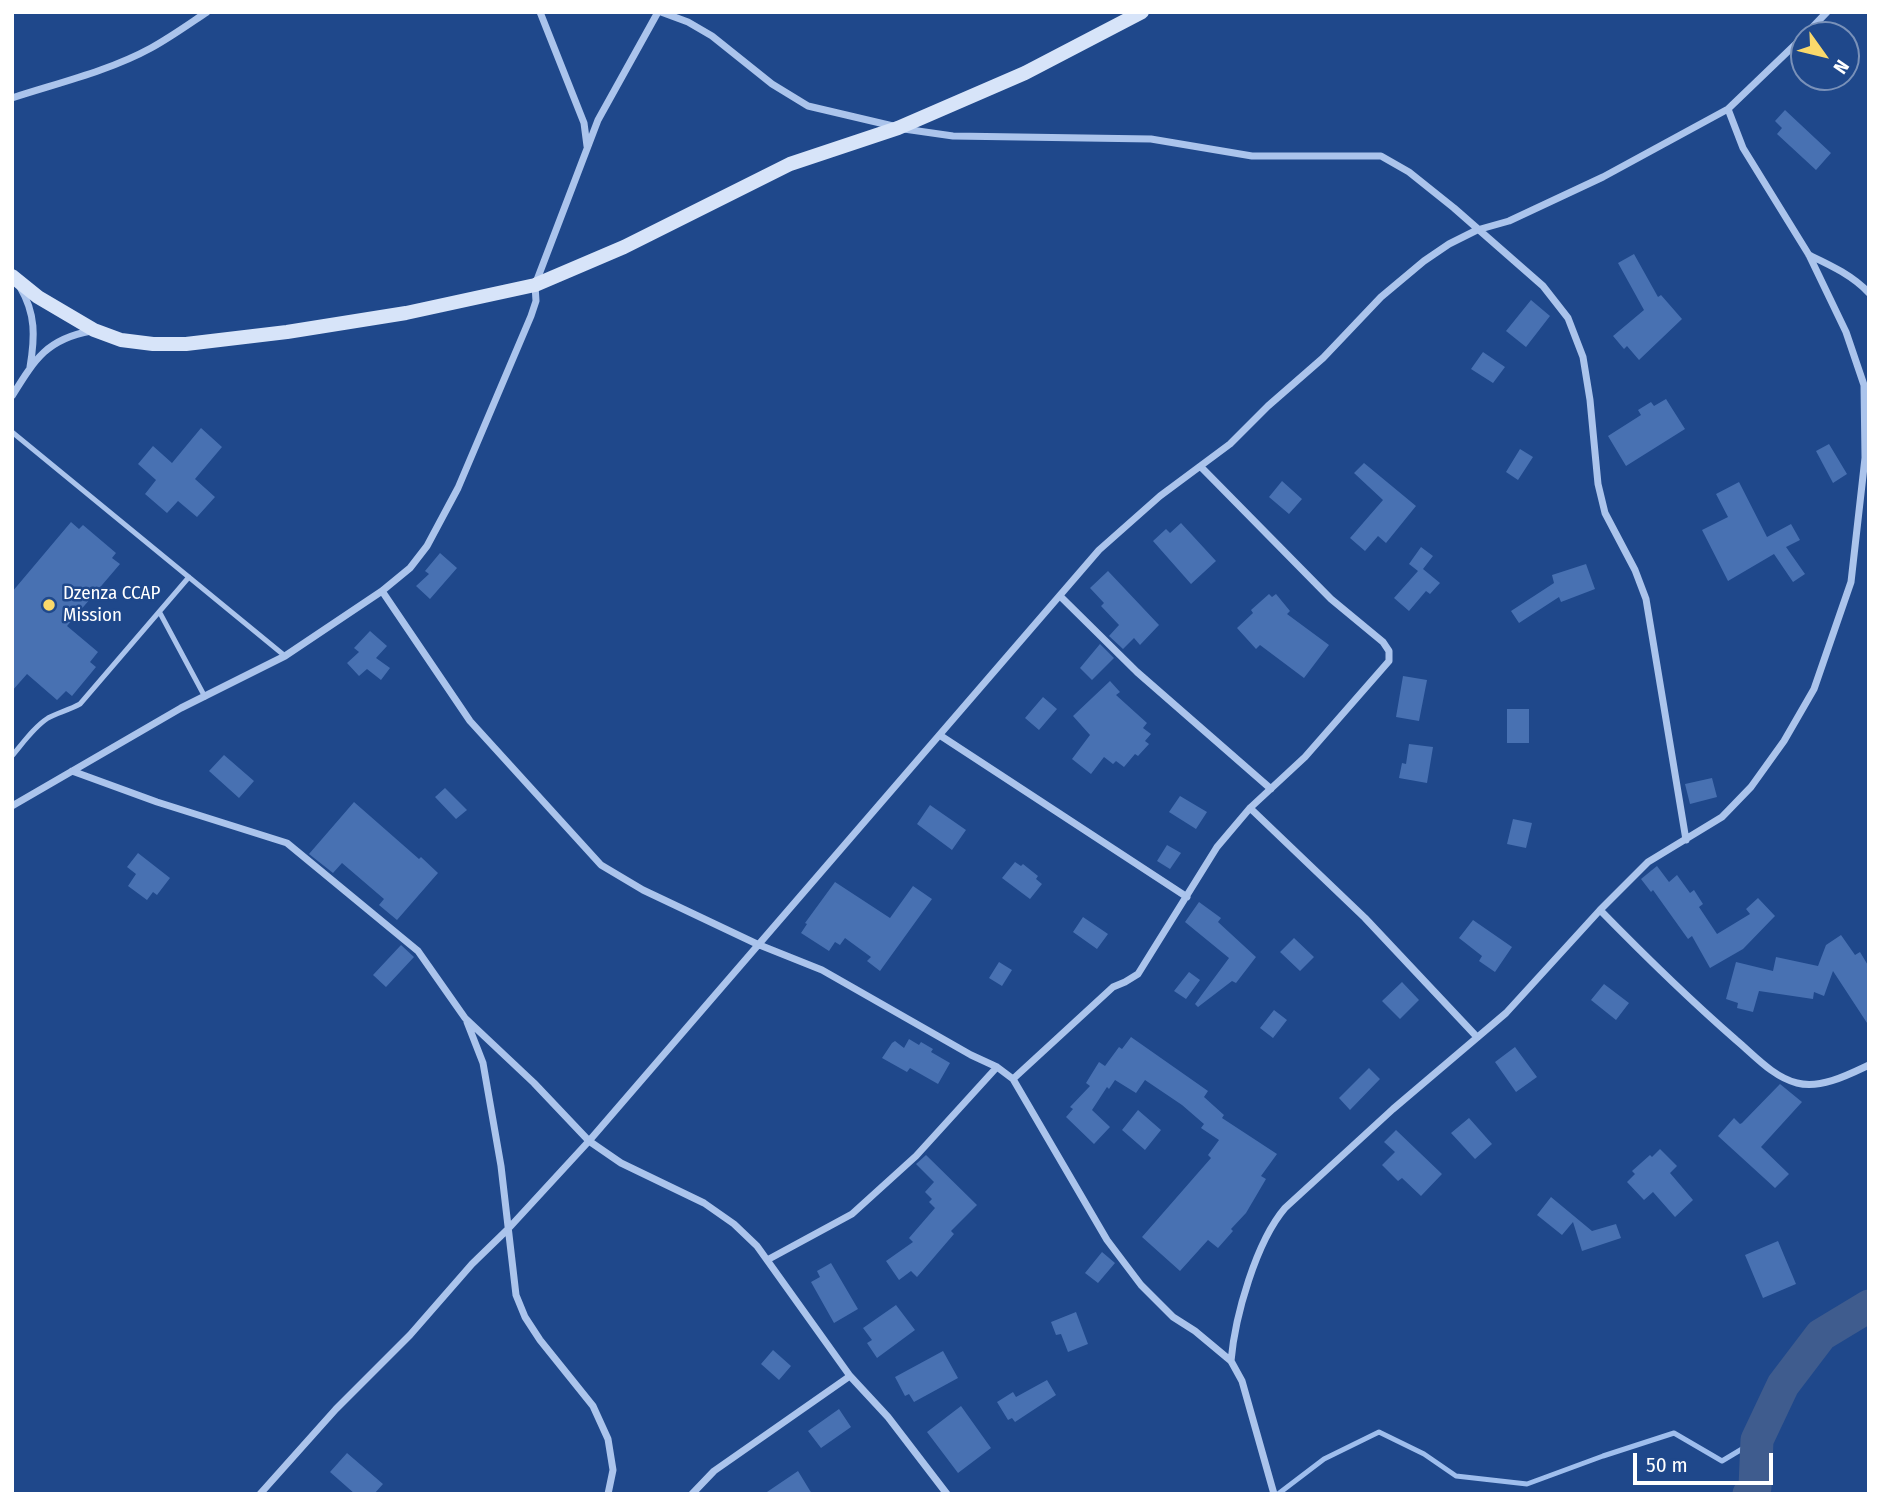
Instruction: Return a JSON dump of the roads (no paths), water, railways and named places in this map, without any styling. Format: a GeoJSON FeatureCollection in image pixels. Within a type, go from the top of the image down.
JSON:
{"type":"FeatureCollection","features":[{"type":"Feature","properties":{"kind":"street"},"geometry":{"type":"LineString","coordinates":[[12,98],[73,79],[141,52],[207,12]]}},
{"type":"Feature","properties":{"kind":"street"},"geometry":{"type":"LineString","coordinates":[[540,12],[584,122],[587,147]]}},
{"type":"Feature","properties":{"kind":"street"},"geometry":{"type":"LineString","coordinates":[[12,806],[181,708],[285,656],[382,591],[410,568],[427,546],[458,488],[531,316],[536,301],[535,285],[587,147],[610,97],[659,12],[688,22],[712,36],[772,84],[808,106],[898,128],[953,136],[1151,139],[1252,156],[1381,156],[1409,172],[1454,208],[1543,286],[1568,318],[1583,357],[1598,484],[1605,513],[1635,570],[1646,599],[1686,840]]}},
{"type":"Feature","properties":{"kind":"street"},"geometry":{"type":"LineString","coordinates":[[13,276],[38,297],[94,330],[121,340],[152,344],[186,344],[286,332],[406,313],[535,285],[624,247],[790,164],[898,128],[1025,73],[1142,12]]}},
{"type":"Feature","properties":{"kind":"street"},"geometry":{"type":"LineString","coordinates":[[260,1494],[336,1409],[410,1335],[472,1264],[589,1141],[1099,550],[1160,496],[1230,444],[1323,358],[1381,297],[1424,261],[1477,230],[1508,221],[1603,177],[1728,109],[1790,50]]}},
{"type":"Feature","properties":{"kind":"street"},"geometry":{"type":"LineString","coordinates":[[1231,1361],[1242,1305],[1263,1245],[1276,1218],[1393,1109],[1506,1013],[1648,862],[1722,817],[1751,787],[1784,740],[1814,689],[1851,582],[1865,458],[1864,385],[1846,332],[1809,255],[1743,148],[1728,109]]}},
{"type":"Feature","properties":{"kind":"street"},"geometry":{"type":"LineString","coordinates":[[1809,255],[1839,270],[1869,293]]}},
{"type":"Feature","properties":{"kind":"street"},"geometry":{"type":"LineString","coordinates":[[13,276],[33,316],[34,338],[30,367]]}},
{"type":"Feature","properties":{"kind":"street"},"geometry":{"type":"LineString","coordinates":[[12,396],[30,367],[52,345],[70,335],[94,330]]}},
{"type":"Feature","properties":{"kind":"street"},"geometry":{"type":"LineString","coordinates":[[1013,1079],[1113,987],[1138,974],[1217,847],[1250,808],[1305,757],[1389,661],[1389,651],[1383,642],[1331,599],[1201,467]]}},
{"type":"Feature","properties":{"kind":"street"},"geometry":{"type":"LineString","coordinates":[[382,591],[470,721],[601,865],[643,890],[757,944],[822,970],[971,1055],[997,1067],[1013,1079],[1107,1240],[1141,1285],[1173,1317],[1195,1331],[1231,1361],[1242,1381],[1274,1494]]}},
{"type":"Feature","properties":{"kind":"street"},"geometry":{"type":"LineString","coordinates":[[1060,596],[1137,672],[1270,789]]}},
{"type":"Feature","properties":{"kind":"street"},"geometry":{"type":"LineString","coordinates":[[940,736],[1187,897]]}},
{"type":"Feature","properties":{"kind":"street"},"geometry":{"type":"LineString","coordinates":[[72,771],[157,802],[287,843],[418,951],[465,1018],[534,1083],[589,1141],[621,1163],[704,1203],[734,1224],[769,1259],[850,1376],[888,1417],[947,1494]]}},
{"type":"Feature","properties":{"kind":"street"},"geometry":{"type":"LineString","coordinates":[[1250,808],[1364,918],[1477,1037]]}},
{"type":"Feature","properties":{"kind":"street"},"geometry":{"type":"LineString","coordinates":[[1600,910],[1724,1030],[1784,1078],[1813,1084],[1842,1077],[1869,1065]]}},
{"type":"Feature","properties":{"kind":"street"},"geometry":{"type":"LineString","coordinates":[[465,1018],[483,1063],[501,1166],[516,1295],[525,1317],[540,1340],[593,1406],[608,1439],[613,1470],[608,1494]]}},
{"type":"Feature","properties":{"kind":"street"},"geometry":{"type":"LineString","coordinates":[[769,1259],[852,1214],[916,1156],[997,1067]]}},
{"type":"Feature","properties":{"kind":"street"},"geometry":{"type":"LineString","coordinates":[[692,1494],[714,1471],[850,1376]]}},
{"type":"Feature","properties":{"kind":"lane"},"geometry":{"type":"LineString","coordinates":[[12,432],[285,656]]}},
{"type":"Feature","properties":{"kind":"lane"},"geometry":{"type":"LineString","coordinates":[[12,756],[38,725],[80,704],[190,577]]}},
{"type":"Feature","properties":{"kind":"lane"},"geometry":{"type":"LineString","coordinates":[[160,612],[205,697]]}},
{"type":"Feature","properties":{"kind":"waterway"},"geometry":{"type":"LineString","coordinates":[[1749,1494],[1755,1487],[1757,1440],[1783,1385],[1821,1335],[1869,1306]]}},
{"type":"Feature","properties":{"kind":"waterway"},"geometry":{"type":"LineString","coordinates":[[1278,1494],[1324,1459],[1379,1432],[1424,1454],[1456,1476],[1527,1484],[1674,1433],[1722,1461],[1757,1440]]}},
{"type":"Feature","properties":{"kind":"place","name":"Dzenza CCAP Mission"},"geometry":{"type":"Point","coordinates":[49,605]}}]}
